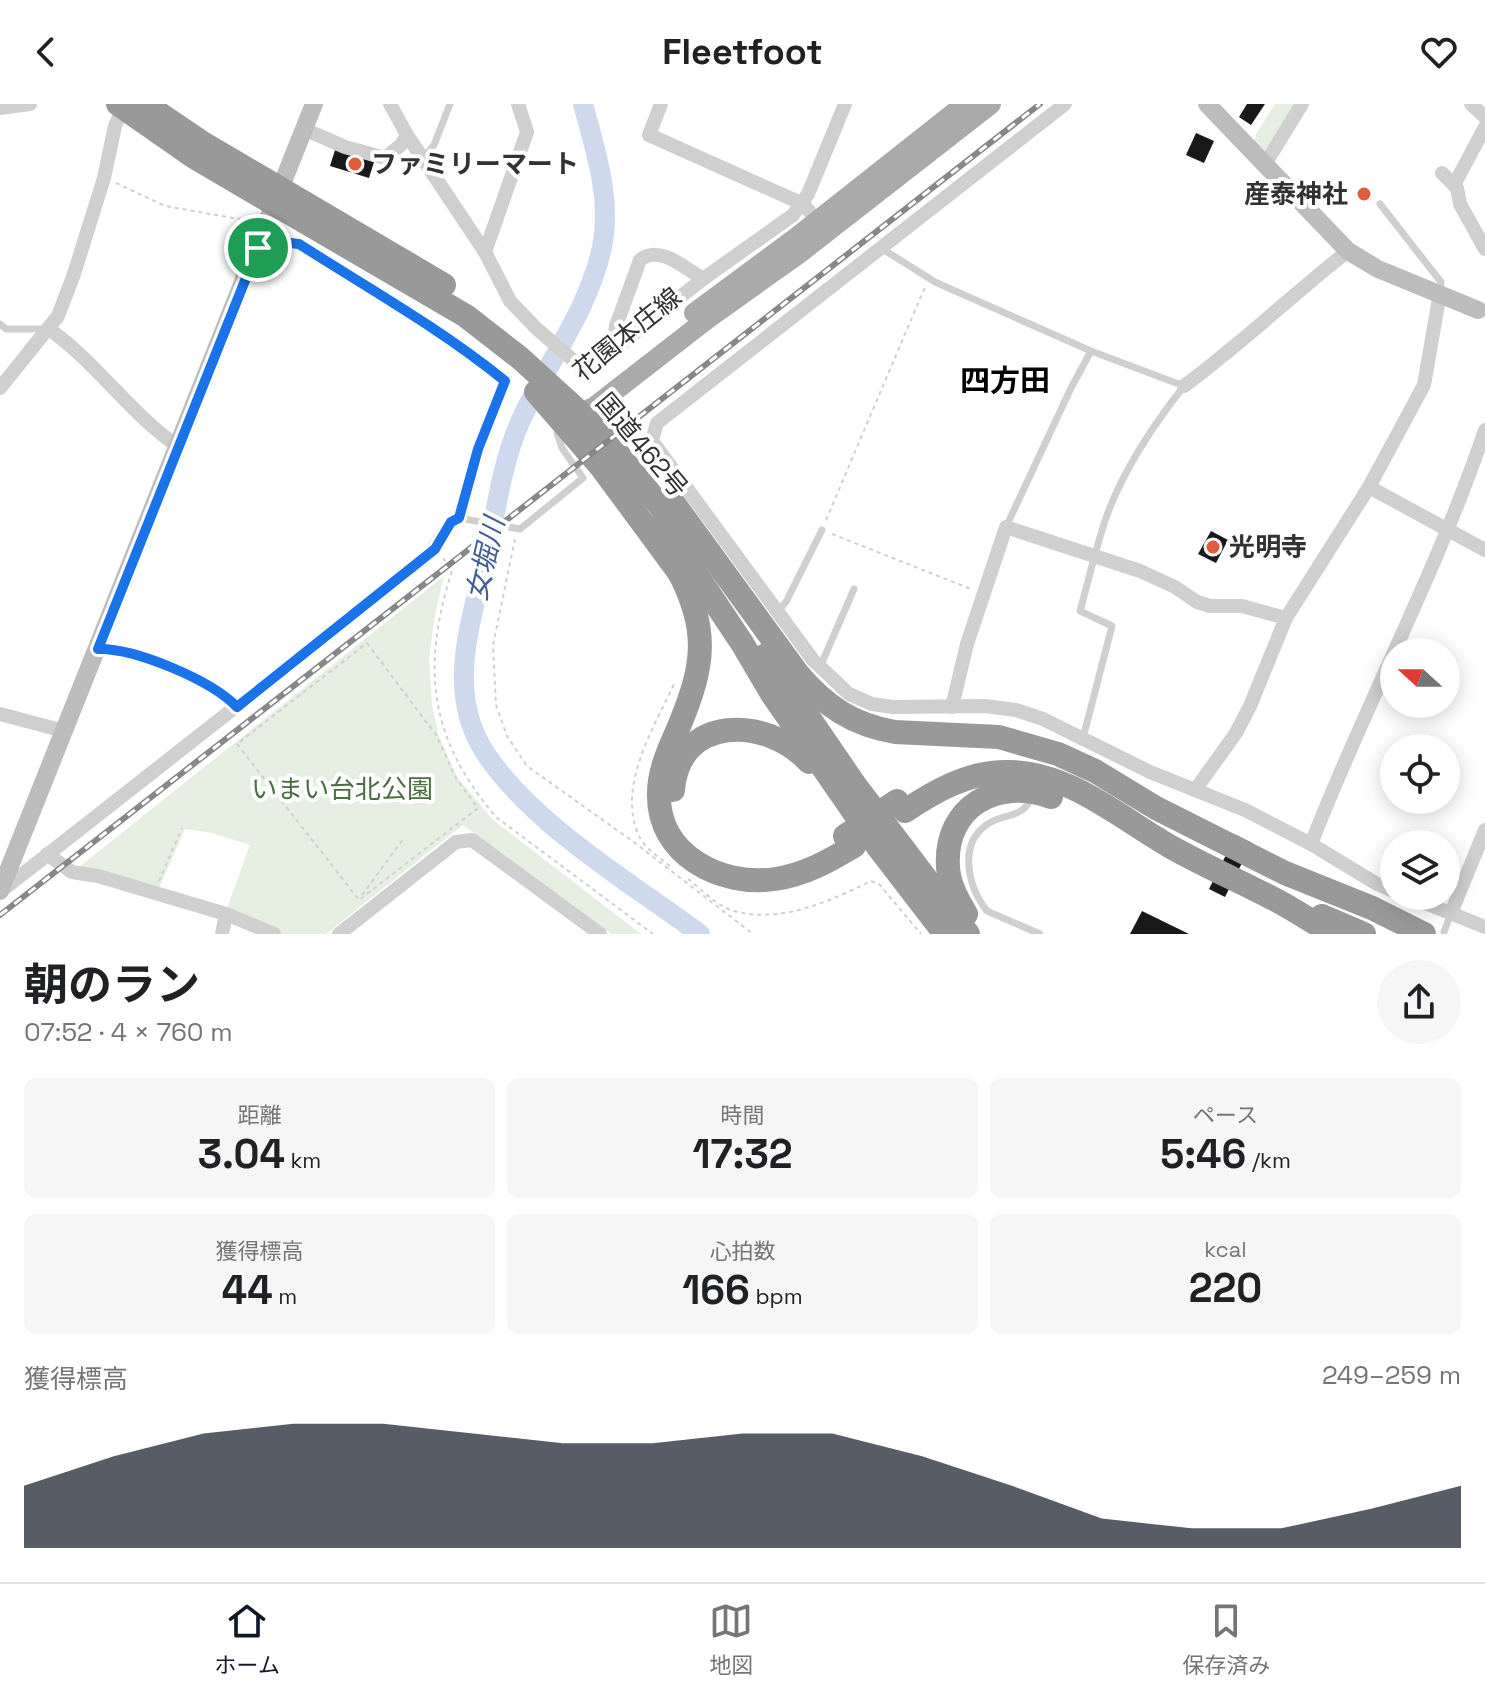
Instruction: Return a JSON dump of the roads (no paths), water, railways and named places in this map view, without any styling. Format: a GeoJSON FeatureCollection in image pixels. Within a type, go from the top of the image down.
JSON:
{"type":"FeatureCollection","features":[{"type":"Feature","properties":{"kind":"highway"},"geometry":{"type":"LineString","coordinates":[[129,105],[277,198],[344,244],[361,263],[454,322],[524,350]]}},
{"type":"Feature","properties":{"kind":"highway"},"geometry":{"type":"LineString","coordinates":[[277,198],[416,267],[471,304],[524,350],[564,388],[626,497],[681,575]]}},
{"type":"Feature","properties":{"kind":"highway","name":"国道462号"},"geometry":{"type":"LineString","coordinates":[[564,388],[587,406],[643,462],[670,500],[712,574],[815,727],[968,934]]}},
{"type":"Feature","properties":{"kind":"highway","name":"国道462号"},"geometry":{"type":"LineString","coordinates":[[587,406],[661,507],[692,568],[772,694],[935,932]]}},
{"type":"Feature","properties":{"kind":"highway"},"geometry":{"type":"LineString","coordinates":[[587,406],[586,434],[657,530],[681,575],[695,611],[701,657],[694,688],[664,762],[660,780],[660,810],[672,839],[689,858],[709,870],[750,880],[792,875],[824,863],[945,773],[978,762],[1011,759],[1053,768],[1156,808]]}},
{"type":"Feature","properties":{"kind":"highway"},"geometry":{"type":"LineString","coordinates":[[670,500],[798,674],[833,709],[862,724],[887,731],[999,737],[1037,747],[1095,771],[1156,808],[1285,873],[1394,934]]}},
{"type":"Feature","properties":{"kind":"highway"},"geometry":{"type":"LineString","coordinates":[[850,841],[777,865],[747,866],[719,860],[695,846],[679,823],[672,798],[683,759],[700,741],[724,730],[751,729],[790,744],[811,764],[935,932]]}},
{"type":"Feature","properties":{"kind":"highway"},"geometry":{"type":"LineString","coordinates":[[901,806],[975,776],[1007,771],[1024,773],[1086,795],[1172,847],[1274,899],[1334,934]]}},
{"type":"Feature","properties":{"kind":"highway"},"geometry":{"type":"LineString","coordinates":[[980,934],[958,901],[948,869],[948,853],[951,838],[963,814],[983,797],[1006,790],[1044,794],[1172,847]]}},
{"type":"Feature","properties":{"kind":"highway"},"geometry":{"type":"LineString","coordinates":[[1285,873],[1434,933]]}},
{"type":"Feature","properties":{"kind":"highway"},"geometry":{"type":"LineString","coordinates":[[1274,899],[1364,934]]}},
{"type":"Feature","properties":{"kind":"main road","name":"花園本庄線"},"geometry":{"type":"LineString","coordinates":[[587,406],[736,280],[817,221],[965,104]]}},
{"type":"Feature","properties":{"kind":"main road","name":"花園本庄線"},"geometry":{"type":"LineString","coordinates":[[587,406],[800,253],[991,104]]}},
{"type":"Feature","properties":{"kind":"street"},"geometry":{"type":"LineString","coordinates":[[0,108],[30,104]]}},
{"type":"Feature","properties":{"kind":"street"},"geometry":{"type":"LineString","coordinates":[[0,891],[6,862],[98,649],[314,104]]}},
{"type":"Feature","properties":{"kind":"street"},"geometry":{"type":"LineString","coordinates":[[390,104],[407,135],[485,252],[503,290],[524,350],[564,388],[582,368],[594,365],[703,279],[793,215],[803,204],[845,104]]}},
{"type":"Feature","properties":{"kind":"street"},"geometry":{"type":"LineString","coordinates":[[485,252],[527,132],[518,104]]}},
{"type":"Feature","properties":{"kind":"street"},"geometry":{"type":"LineString","coordinates":[[661,104],[649,135],[803,204],[817,221]]}},
{"type":"Feature","properties":{"kind":"street"},"geometry":{"type":"LineString","coordinates":[[1065,104],[672,406],[654,428],[652,440],[820,667],[849,694],[872,704],[893,707],[985,706],[1016,710],[1041,725],[1083,738],[1150,772],[1245,810],[1380,884]]}},
{"type":"Feature","properties":{"kind":"street"},"geometry":{"type":"LineString","coordinates":[[1207,104],[1348,251],[1378,269],[1483,313]]}},
{"type":"Feature","properties":{"kind":"street"},"geometry":{"type":"LineString","coordinates":[[1264,166],[1302,104]]}},
{"type":"Feature","properties":{"kind":"street"},"geometry":{"type":"LineString","coordinates":[[1471,104],[1485,117]]}},
{"type":"Feature","properties":{"kind":"street"},"geometry":{"type":"LineString","coordinates":[[0,388],[58,316],[104,178],[115,126],[129,105]]}},
{"type":"Feature","properties":{"kind":"street"},"geometry":{"type":"LineString","coordinates":[[1454,185],[1485,127]]}},
{"type":"Feature","properties":{"kind":"street"},"geometry":{"type":"LineString","coordinates":[[304,129],[345,147],[385,158],[391,156],[407,135]]}},
{"type":"Feature","properties":{"kind":"street"},"geometry":{"type":"LineString","coordinates":[[1442,173],[1457,188],[1460,204],[1485,249]]}},
{"type":"Feature","properties":{"kind":"street"},"geometry":{"type":"LineString","coordinates":[[1184,386],[1238,346],[1300,289],[1348,251]]}},
{"type":"Feature","properties":{"kind":"street"},"geometry":{"type":"LineString","coordinates":[[616,335],[640,260],[647,254],[657,253],[703,279]]}},
{"type":"Feature","properties":{"kind":"street"},"geometry":{"type":"LineString","coordinates":[[1195,790],[1236,733],[1286,618],[1369,487],[1424,385],[1440,293]]}},
{"type":"Feature","properties":{"kind":"street"},"geometry":{"type":"LineString","coordinates":[[49,329],[72,345],[142,417],[179,447]]}},
{"type":"Feature","properties":{"kind":"street"},"geometry":{"type":"LineString","coordinates":[[1311,844],[1447,530],[1485,430]]}},
{"type":"Feature","properties":{"kind":"street"},"geometry":{"type":"LineString","coordinates":[[1369,487],[1485,550]]}},
{"type":"Feature","properties":{"kind":"street"},"geometry":{"type":"LineString","coordinates":[[0,891],[429,555],[451,522],[461,519]]}},
{"type":"Feature","properties":{"kind":"street"},"geometry":{"type":"LineString","coordinates":[[952,707],[967,644],[1006,527],[1140,571],[1175,587],[1197,602],[1210,606],[1242,606],[1286,618]]}},
{"type":"Feature","properties":{"kind":"street"},"geometry":{"type":"LineString","coordinates":[[98,649],[115,649],[161,665],[228,698],[237,707]]}},
{"type":"Feature","properties":{"kind":"street"},"geometry":{"type":"LineString","coordinates":[[0,714],[64,731]]}},
{"type":"Feature","properties":{"kind":"street"},"geometry":{"type":"LineString","coordinates":[[1451,913],[1485,830]]}},
{"type":"Feature","properties":{"kind":"street"},"geometry":{"type":"LineString","coordinates":[[339,934],[456,842],[472,840],[600,934]]}},
{"type":"Feature","properties":{"kind":"street"},"geometry":{"type":"LineString","coordinates":[[47,854],[72,872],[98,876],[226,914],[274,934]]}},
{"type":"Feature","properties":{"kind":"street"},"geometry":{"type":"LineString","coordinates":[[1443,910],[1485,927]]}},
{"type":"Feature","properties":{"kind":"street"},"geometry":{"type":"LineString","coordinates":[[222,934],[226,914]]}},
{"type":"Feature","properties":{"kind":"lane"},"geometry":{"type":"LineString","coordinates":[[424,157],[434,145],[450,104]]}},
{"type":"Feature","properties":{"kind":"lane"},"geometry":{"type":"LineString","coordinates":[[1380,204],[1441,282],[1440,293]]}},
{"type":"Feature","properties":{"kind":"lane"},"geometry":{"type":"LineString","coordinates":[[258,248],[299,244],[474,356],[505,381],[478,449],[461,519],[516,530],[583,478],[562,448],[557,433]]}},
{"type":"Feature","properties":{"kind":"lane"},"geometry":{"type":"LineString","coordinates":[[881,248],[929,279],[1091,351],[1184,386],[1129,470],[1108,512],[1095,556],[1080,611],[1112,626],[1083,738]]}},
{"type":"Feature","properties":{"kind":"lane"},"geometry":{"type":"LineString","coordinates":[[0,324],[6,329],[49,329]]}},
{"type":"Feature","properties":{"kind":"lane"},"geometry":{"type":"LineString","coordinates":[[601,349],[616,335]]}},
{"type":"Feature","properties":{"kind":"lane"},"geometry":{"type":"LineString","coordinates":[[1006,527],[1091,351]]}},
{"type":"Feature","properties":{"kind":"lane"},"geometry":{"type":"LineString","coordinates":[[778,611],[786,602],[822,530]]}},
{"type":"Feature","properties":{"kind":"lane"},"geometry":{"type":"LineString","coordinates":[[820,667],[854,589]]}},
{"type":"Feature","properties":{"kind":"lane"},"geometry":{"type":"LineString","coordinates":[[1029,802],[1020,812],[992,822],[979,831],[969,848],[968,860],[971,876],[987,911],[1040,934]]}},
{"type":"Feature","properties":{"kind":"lane"},"geometry":{"type":"LineString","coordinates":[[1434,933],[1451,913]]}},
{"type":"Feature","properties":{"kind":"waterway","name":"女堀川"},"geometry":{"type":"LineString","coordinates":[[583,104],[604,192],[602,247],[587,293],[530,400],[509,452],[470,622],[464,675],[466,701],[472,726],[484,751],[527,803],[583,850],[700,934]]}},
{"type":"Feature","properties":{"kind":"railway"},"geometry":{"type":"LineString","coordinates":[[0,915],[1040,104]]}},
{"type":"Feature","properties":{"kind":"place","name":"ファミリーマート"},"geometry":{"type":"Point","coordinates":[355,164]}},
{"type":"Feature","properties":{"kind":"place","name":"産泰神社"},"geometry":{"type":"Point","coordinates":[1364,194]}},
{"type":"Feature","properties":{"kind":"place","name":"光明寺"},"geometry":{"type":"Point","coordinates":[1213,547]}},
{"type":"Feature","properties":{"kind":"district","name":"四方田"},"geometry":{"type":"Point","coordinates":[1005,381]}},
{"type":"Feature","properties":{"kind":"park label","name":"いまい台北公園"},"geometry":{"type":"Point","coordinates":[342,789]}}]}
